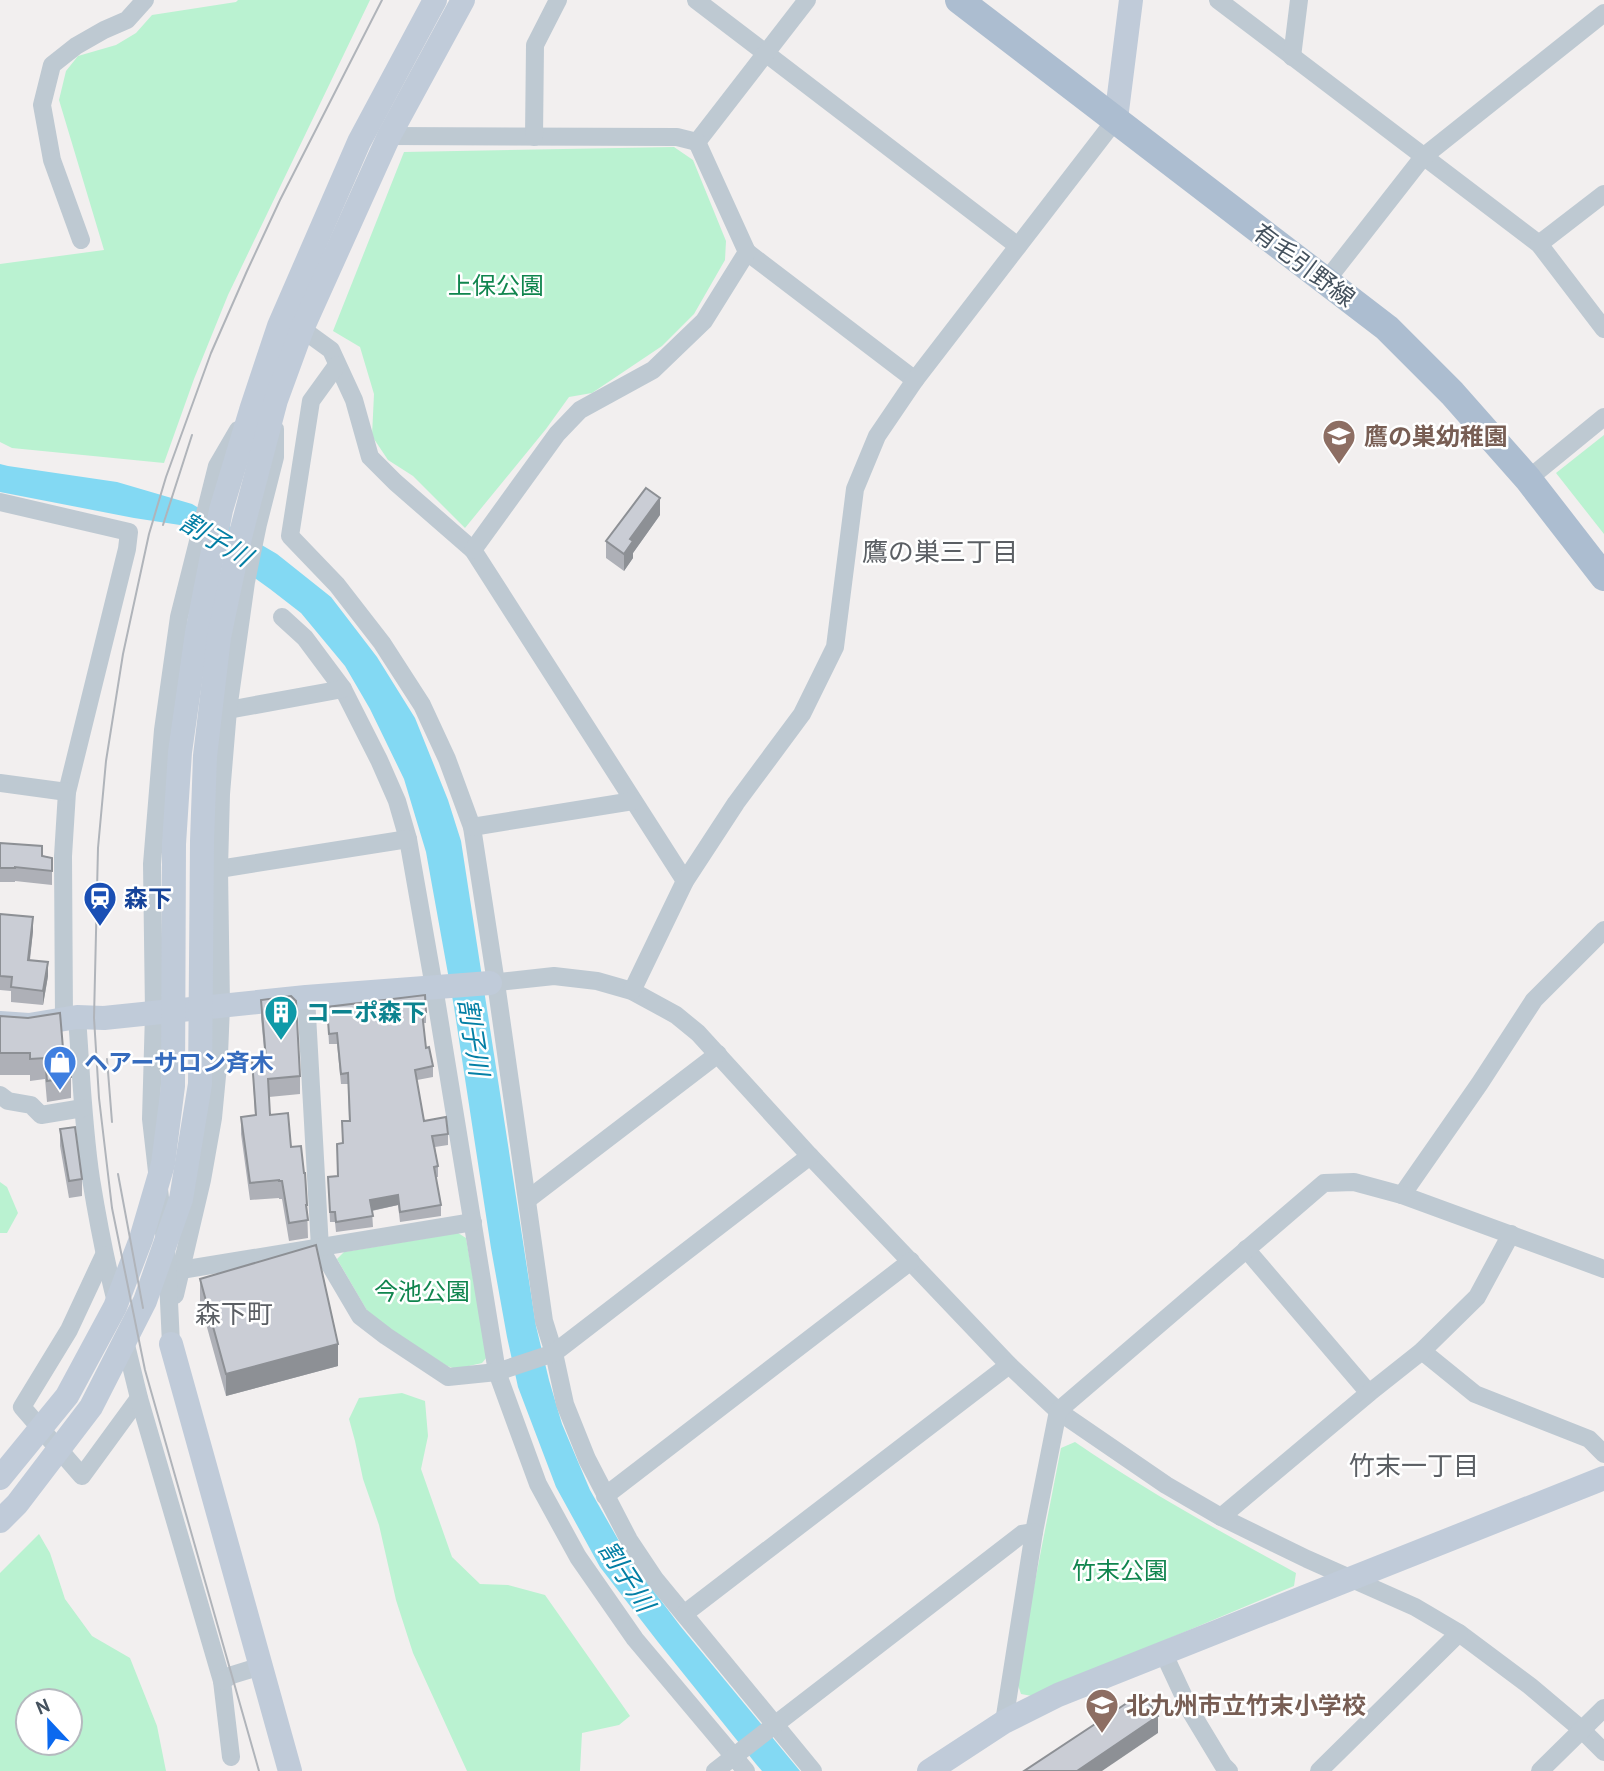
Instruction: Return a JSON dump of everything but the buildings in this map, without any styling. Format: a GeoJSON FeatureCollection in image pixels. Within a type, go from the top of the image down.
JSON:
{"type":"FeatureCollection","features":[{"type":"Feature","properties":{"kind":"main road","name":"有毛引野線"},"geometry":{"type":"LineString","coordinates":[[959,0],[1387,328],[1452,393],[1528,479],[1604,577]]}},
{"type":"Feature","properties":{"kind":"street"},"geometry":{"type":"LineString","coordinates":[[81,240],[52,160],[42,105],[52,65],[76,46],[127,20],[145,0]]}},
{"type":"Feature","properties":{"kind":"street"},"geometry":{"type":"LineString","coordinates":[[0,1478],[67,1396],[115,1307],[141,1239],[163,1164],[173,1086],[174,844],[180,752],[197,633],[221,510],[252,444],[264,403],[359,142],[435,0]]}},
{"type":"Feature","properties":{"kind":"street"},"geometry":{"type":"LineString","coordinates":[[291,327],[389,136],[463,0]]}},
{"type":"Feature","properties":{"kind":"street"},"geometry":{"type":"LineString","coordinates":[[534,138],[535,45],[558,0]]}},
{"type":"Feature","properties":{"kind":"street"},"geometry":{"type":"LineString","coordinates":[[696,0],[1018,246]]}},
{"type":"Feature","properties":{"kind":"street"},"geometry":{"type":"LineString","coordinates":[[697,142],[807,0]]}},
{"type":"Feature","properties":{"kind":"street"},"geometry":{"type":"LineString","coordinates":[[632,991],[685,881],[737,803],[802,714],[835,647],[855,489],[877,436],[915,380],[1116,120],[1131,0]]}},
{"type":"Feature","properties":{"kind":"street"},"geometry":{"type":"LineString","coordinates":[[1218,0],[1538,244],[1604,329]]}},
{"type":"Feature","properties":{"kind":"street"},"geometry":{"type":"LineString","coordinates":[[1292,57],[1299,0]]}},
{"type":"Feature","properties":{"kind":"street"},"geometry":{"type":"LineString","coordinates":[[1326,281],[1423,157],[1604,13]]}},
{"type":"Feature","properties":{"kind":"street"},"geometry":{"type":"LineString","coordinates":[[389,136],[677,137],[697,142]]}},
{"type":"Feature","properties":{"kind":"street"},"geometry":{"type":"LineString","coordinates":[[697,142],[747,253],[915,380]]}},
{"type":"Feature","properties":{"kind":"street"},"geometry":{"type":"LineString","coordinates":[[1538,244],[1601,203]]}},
{"type":"Feature","properties":{"kind":"street"},"geometry":{"type":"LineString","coordinates":[[473,550],[557,434],[580,410],[653,370],[704,321],[747,253]]}},
{"type":"Feature","properties":{"kind":"street"},"geometry":{"type":"LineString","coordinates":[[291,327],[331,350],[354,400],[370,457],[473,550],[685,881]]}},
{"type":"Feature","properties":{"kind":"street"},"geometry":{"type":"LineString","coordinates":[[337,365],[311,401],[290,536],[337,585],[382,643],[422,705],[447,759],[472,827],[544,1321],[565,1404],[587,1459],[635,1550],[655,1579],[772,1725],[813,1771]]}},
{"type":"Feature","properties":{"kind":"street"},"geometry":{"type":"LineString","coordinates":[[264,403],[217,466],[179,617],[163,730],[152,864],[154,1013],[151,1119],[167,1259],[171,1344],[290,1771]]}},
{"type":"Feature","properties":{"kind":"street"},"geometry":{"type":"LineString","coordinates":[[171,1344],[175,1297],[202,1180],[213,1118],[221,1006],[221,794],[228,710],[246,582],[275,457],[264,403]]}},
{"type":"Feature","properties":{"kind":"street"},"geometry":{"type":"LineString","coordinates":[[1528,479],[1604,417]]}},
{"type":"Feature","properties":{"kind":"street"},"geometry":{"type":"LineString","coordinates":[[8,1512],[91,1407],[145,1301],[181,1199],[200,1084],[205,756],[219,637],[241,533],[252,444]]}},
{"type":"Feature","properties":{"kind":"street"},"geometry":{"type":"LineString","coordinates":[[0,502],[129,532],[67,792],[63,880],[71,1018],[91,1177],[104,1255],[139,1398],[222,1681],[231,1756]]}},
{"type":"Feature","properties":{"kind":"street"},"geometry":{"type":"LineString","coordinates":[[282,617],[305,638],[343,689],[397,801],[408,839],[439,986],[473,1222],[500,1371],[538,1484],[578,1557],[635,1639],[736,1755],[746,1771]]}},
{"type":"Feature","properties":{"kind":"street"},"geometry":{"type":"LineString","coordinates":[[228,710],[343,689]]}},
{"type":"Feature","properties":{"kind":"street"},"geometry":{"type":"LineString","coordinates":[[0,783],[67,792]]}},
{"type":"Feature","properties":{"kind":"street"},"geometry":{"type":"LineString","coordinates":[[472,827],[634,801]]}},
{"type":"Feature","properties":{"kind":"street"},"geometry":{"type":"LineString","coordinates":[[219,869],[408,839]]}},
{"type":"Feature","properties":{"kind":"street"},"geometry":{"type":"LineString","coordinates":[[1402,1195],[1534,1000],[1604,930]]}},
{"type":"Feature","properties":{"kind":"street"},"geometry":{"type":"LineString","coordinates":[[0,1023],[29,1025],[71,1018],[104,1018],[306,997],[554,976],[597,981],[632,991],[676,1015],[698,1033],[810,1156],[1009,1365],[1058,1411],[1166,1485],[1222,1517],[1307,1559],[1415,1607],[1459,1633],[1530,1686],[1604,1752]]}},
{"type":"Feature","properties":{"kind":"street"},"geometry":{"type":"LineString","coordinates":[[306,997],[320,1248],[360,1316],[449,1377],[500,1371],[551,1354],[810,1156]]}},
{"type":"Feature","properties":{"kind":"street"},"geometry":{"type":"LineString","coordinates":[[527,1200],[718,1055]]}},
{"type":"Feature","properties":{"kind":"street"},"geometry":{"type":"LineString","coordinates":[[0,1095],[8,1101],[31,1105],[41,1115],[83,1108]]}},
{"type":"Feature","properties":{"kind":"street"},"geometry":{"type":"LineString","coordinates":[[1003,1722],[1034,1532],[1058,1411],[1324,1183],[1353,1182],[1402,1195],[1604,1269]]}},
{"type":"Feature","properties":{"kind":"street"},"geometry":{"type":"LineString","coordinates":[[181,1270],[473,1222]]}},
{"type":"Feature","properties":{"kind":"street"},"geometry":{"type":"LineString","coordinates":[[1222,1517],[1422,1351],[1478,1297],[1511,1234]]}},
{"type":"Feature","properties":{"kind":"street"},"geometry":{"type":"LineString","coordinates":[[1246,1250],[1369,1393]]}},
{"type":"Feature","properties":{"kind":"street"},"geometry":{"type":"LineString","coordinates":[[104,1255],[69,1330],[22,1407],[82,1476],[139,1398]]}},
{"type":"Feature","properties":{"kind":"street"},"geometry":{"type":"LineString","coordinates":[[605,1496],[911,1261]]}},
{"type":"Feature","properties":{"kind":"street"},"geometry":{"type":"LineString","coordinates":[[1422,1351],[1475,1394],[1589,1439],[1604,1454]]}},
{"type":"Feature","properties":{"kind":"street"},"geometry":{"type":"LineString","coordinates":[[684,1614],[1009,1365]]}},
{"type":"Feature","properties":{"kind":"street"},"geometry":{"type":"LineString","coordinates":[[929,1771],[1003,1722],[1058,1695],[1604,1478]]}},
{"type":"Feature","properties":{"kind":"street"},"geometry":{"type":"LineString","coordinates":[[715,1771],[1022,1534],[1034,1532]]}},
{"type":"Feature","properties":{"kind":"street"},"geometry":{"type":"LineString","coordinates":[[1320,1771],[1459,1633]]}},
{"type":"Feature","properties":{"kind":"street"},"geometry":{"type":"LineString","coordinates":[[1163,1652],[1191,1712],[1229,1771]]}},
{"type":"Feature","properties":{"kind":"street"},"geometry":{"type":"LineString","coordinates":[[222,1681],[261,1666]]}},
{"type":"Feature","properties":{"kind":"street"},"geometry":{"type":"LineString","coordinates":[[1540,1771],[1604,1708]]}},
{"type":"Feature","properties":{"kind":"green space"},"geometry":{"type":"Polygon","coordinates":[[[238,0],[370,0],[228,295],[164,463],[12,448],[0,442],[0,264],[104,250],[59,100],[66,71],[78,56],[116,45],[136,33],[152,15],[238,0]]]}},
{"type":"Feature","properties":{"kind":"green space","name":"上保公園"},"geometry":{"type":"Polygon","coordinates":[[[674,147],[693,160],[726,241],[725,260],[694,314],[662,346],[592,393],[569,397],[465,528],[413,476],[388,460],[372,436],[374,394],[360,347],[333,331],[404,152],[674,147]]]}},
{"type":"Feature","properties":{"kind":"green space"},"geometry":{"type":"Polygon","coordinates":[[[1604,435],[1604,534],[1556,473],[1604,435]]]}},
{"type":"Feature","properties":{"kind":"green space"},"geometry":{"type":"Polygon","coordinates":[[[0,1182],[7,1187],[18,1213],[7,1233],[0,1233],[0,1182]]]}},
{"type":"Feature","properties":{"kind":"green space","name":"今池公園"},"geometry":{"type":"Polygon","coordinates":[[[458,1233],[466,1238],[487,1357],[482,1363],[456,1369],[372,1319],[337,1259],[344,1252],[458,1233]]]}},
{"type":"Feature","properties":{"kind":"green space"},"geometry":{"type":"Polygon","coordinates":[[[402,1393],[425,1401],[428,1436],[421,1469],[452,1557],[480,1584],[508,1585],[545,1595],[630,1716],[619,1725],[582,1733],[580,1771],[467,1771],[413,1653],[396,1600],[379,1525],[363,1479],[349,1419],[359,1398],[402,1393]]]}},
{"type":"Feature","properties":{"kind":"green space","name":"竹末公園"},"geometry":{"type":"Polygon","coordinates":[[[1075,1442],[1156,1494],[1296,1573],[1294,1586],[1032,1696],[1021,1694],[1016,1679],[1061,1448],[1075,1442]]]}},
{"type":"Feature","properties":{"kind":"green space"},"geometry":{"type":"Polygon","coordinates":[[[39,1534],[50,1553],[65,1599],[92,1636],[130,1658],[157,1726],[166,1771],[0,1771],[0,1573],[39,1534]]]}},
{"type":"Feature","properties":{"kind":"water","name":"割子川"},"geometry":{"type":"Polygon","coordinates":[[[0,464],[117,482],[192,504],[277,554],[331,597],[377,657],[415,718],[448,800],[461,841],[536,1326],[562,1424],[590,1490],[628,1557],[681,1627],[800,1771],[762,1771],[600,1567],[556,1487],[518,1387],[507,1337],[426,852],[404,779],[370,709],[345,666],[301,613],[180,525],[0,492],[0,464]]]}},
{"type":"Feature","properties":{"kind":"tram line"},"geometry":{"type":"LineString","coordinates":[[259,1771],[145,1370],[112,1208],[99,1098],[94,1018],[98,848],[106,761],[123,654],[149,534],[166,477],[211,353],[247,271],[280,200],[382,0]]}},
{"type":"Feature","properties":{"kind":"tram line"},"geometry":{"type":"LineString","coordinates":[[163,525],[192,435]]}},
{"type":"Feature","properties":{"kind":"tram line"},"geometry":{"type":"LineString","coordinates":[[107,1059],[112,1122]]}},
{"type":"Feature","properties":{"kind":"tram line"},"geometry":{"type":"LineString","coordinates":[[118,1174],[143,1308]]}},
{"type":"Feature","properties":{"kind":"place","name":"鷹の巣幼稚園"},"geometry":{"type":"Point","coordinates":[1339,466]}},
{"type":"Feature","properties":{"kind":"place","name":"森下"},"geometry":{"type":"Point","coordinates":[100,928]}},
{"type":"Feature","properties":{"kind":"place","name":"コーポ森下"},"geometry":{"type":"Point","coordinates":[281,1042]}},
{"type":"Feature","properties":{"kind":"place","name":"ヘアーサロン斉木"},"geometry":{"type":"Point","coordinates":[60,1092]}},
{"type":"Feature","properties":{"kind":"place","name":"北九州市立竹末小学校"},"geometry":{"type":"Point","coordinates":[1102,1735]}},
{"type":"Feature","properties":{"kind":"district","name":"鷹の巣三丁目"},"geometry":{"type":"Point","coordinates":[940,551]}},
{"type":"Feature","properties":{"kind":"district","name":"森下町"},"geometry":{"type":"Point","coordinates":[234,1313]}},
{"type":"Feature","properties":{"kind":"district","name":"竹末一丁目"},"geometry":{"type":"Point","coordinates":[1414,1465]}}]}
